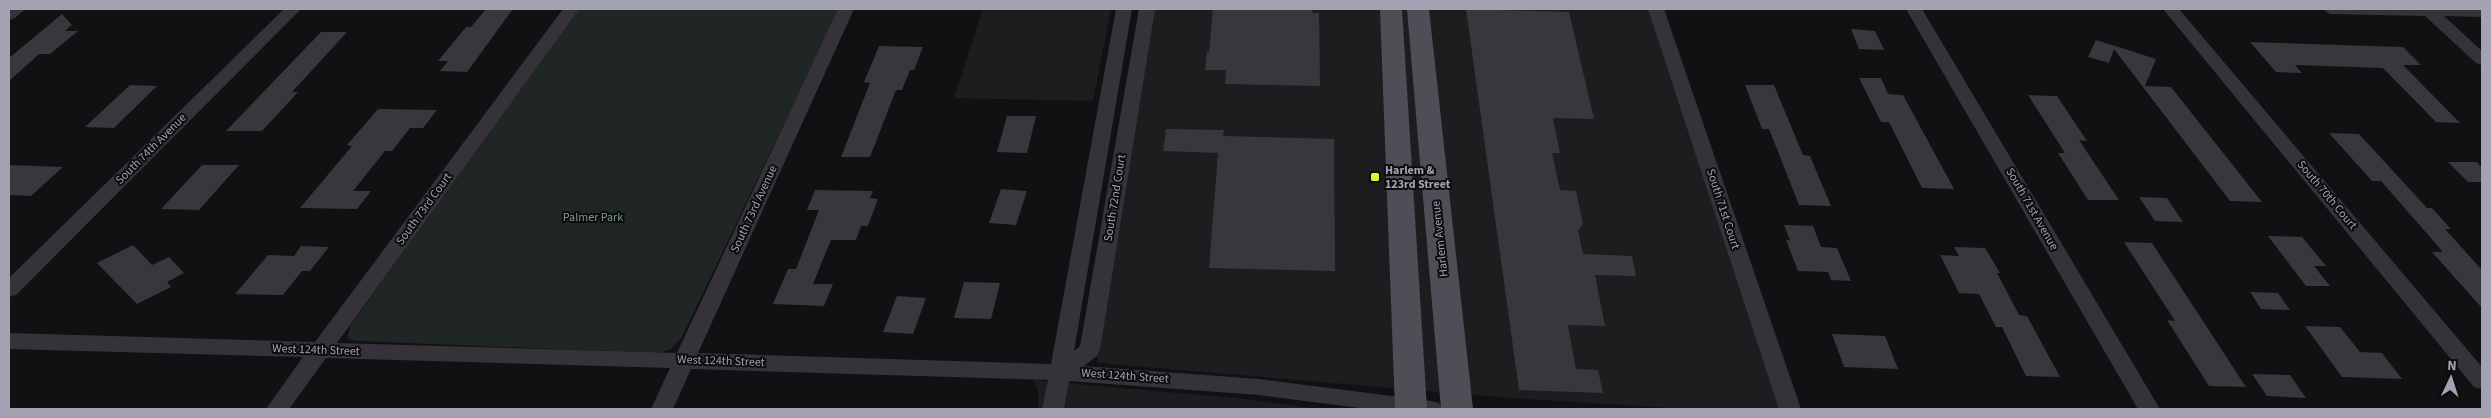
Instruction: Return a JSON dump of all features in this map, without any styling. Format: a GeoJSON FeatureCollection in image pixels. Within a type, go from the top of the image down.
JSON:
{"type":"FeatureCollection","features":[{"type":"Feature","properties":{"kind":"main road"},"geometry":{"type":"LineString","coordinates":[[1391,9],[1418,409]]}},
{"type":"Feature","properties":{"kind":"main road","name":"Harlem Avenue"},"geometry":{"type":"LineString","coordinates":[[1418,9],[1457,409]]}},
{"type":"Feature","properties":{"kind":"street"},"geometry":{"type":"LineString","coordinates":[[9,15],[17,9]]}},
{"type":"Feature","properties":{"kind":"street","name":"South 74th Avenue"},"geometry":{"type":"LineString","coordinates":[[9,290],[293,9]]}},
{"type":"Feature","properties":{"kind":"street","name":"South 73rd Court"},"geometry":{"type":"LineString","coordinates":[[277,409],[571,9]]}},
{"type":"Feature","properties":{"kind":"street","name":"South 73rd Avenue"},"geometry":{"type":"LineString","coordinates":[[662,409],[846,9]]}},
{"type":"Feature","properties":{"kind":"street","name":"South 72nd Court"},"geometry":{"type":"LineString","coordinates":[[1053,409],[1124,9]]}},
{"type":"Feature","properties":{"kind":"street","name":"South 72nd Court"},"geometry":{"type":"LineString","coordinates":[[1060,372],[1090,350],[1147,9]]}},
{"type":"Feature","properties":{"kind":"street","name":"South 71st Court"},"geometry":{"type":"LineString","coordinates":[[1656,9],[1790,409]]}},
{"type":"Feature","properties":{"kind":"street","name":"South 71st Avenue"},"geometry":{"type":"LineString","coordinates":[[1914,9],[2149,409]]}},
{"type":"Feature","properties":{"kind":"street","name":"South 70th Court"},"geometry":{"type":"LineString","coordinates":[[2171,9],[2482,381]]}},
{"type":"Feature","properties":{"kind":"street"},"geometry":{"type":"LineString","coordinates":[[2330,9],[2482,12]]}},
{"type":"Feature","properties":{"kind":"street"},"geometry":{"type":"LineString","coordinates":[[2428,10],[2482,60]]}},
{"type":"Feature","properties":{"kind":"street"},"geometry":{"type":"LineString","coordinates":[[1113,71],[1136,72]]}},
{"type":"Feature","properties":{"kind":"street","name":"West 124th Street"},"geometry":{"type":"LineString","coordinates":[[9,341],[1060,372],[1249,386],[1418,409]]}},
{"type":"Feature","properties":{"kind":"shaded area"},"geometry":{"type":"Polygon","coordinates":[[[983,9],[1111,9],[1093,101],[954,98],[983,9]]]}},
{"type":"Feature","properties":{"kind":"shaded area"},"geometry":{"type":"Polygon","coordinates":[[[1154,9],[1649,9],[1781,409],[1685,409],[1511,398],[1097,363],[1154,9]]]}},
{"type":"Feature","properties":{"kind":"shaded area"},"geometry":{"type":"Polygon","coordinates":[[[1033,380],[1245,399],[1319,409],[1038,409],[1038,389],[1033,380]]]}},
{"type":"Feature","properties":{"kind":"green space","name":"Palmer Park"},"geometry":{"type":"Polygon","coordinates":[[[578,9],[839,9],[682,337],[670,350],[656,353],[356,341],[347,339],[350,326],[578,9]]]}},
{"type":"Feature","properties":{"kind":"building"},"geometry":{"type":"Polygon","coordinates":[[[486,9],[513,9],[467,72],[440,71],[448,61],[438,61],[466,27],[471,27],[486,9]]]}},
{"type":"Feature","properties":{"kind":"building"},"geometry":{"type":"Polygon","coordinates":[[[1213,9],[1313,9],[1312,13],[1319,13],[1320,86],[1225,84],[1226,70],[1205,70],[1207,51],[1209,52],[1213,9]]]}},
{"type":"Feature","properties":{"kind":"building"},"geometry":{"type":"Polygon","coordinates":[[[1466,9],[1569,12],[1594,119],[1553,118],[1560,153],[1552,153],[1560,190],[1576,191],[1583,224],[1578,231],[1583,254],[1632,256],[1636,276],[1595,275],[1605,326],[1568,325],[1576,369],[1598,370],[1603,393],[1519,390],[1466,9]]]}},
{"type":"Feature","properties":{"kind":"building"},"geometry":{"type":"Polygon","coordinates":[[[62,14],[72,25],[65,31],[78,31],[50,54],[39,54],[9,81],[9,58],[62,14]]]}},
{"type":"Feature","properties":{"kind":"building"},"geometry":{"type":"Polygon","coordinates":[[[1851,29],[1875,31],[1884,50],[1859,49],[1851,29]]]}},
{"type":"Feature","properties":{"kind":"building"},"geometry":{"type":"Polygon","coordinates":[[[321,32],[347,32],[292,92],[298,92],[262,131],[226,131],[321,32]]]}},
{"type":"Feature","properties":{"kind":"building"},"geometry":{"type":"Polygon","coordinates":[[[2096,40],[2156,59],[2145,86],[2171,87],[2262,202],[2230,201],[2114,49],[2109,63],[2088,57],[2096,40]]]}},
{"type":"Feature","properties":{"kind":"building"},"geometry":{"type":"Polygon","coordinates":[[[2250,42],[2403,47],[2421,65],[2403,65],[2460,123],[2436,122],[2383,68],[2295,65],[2302,73],[2276,72],[2250,42]]]}},
{"type":"Feature","properties":{"kind":"building"},"geometry":{"type":"Polygon","coordinates":[[[879,46],[923,47],[914,70],[910,70],[902,90],[896,90],[870,157],[841,157],[870,83],[864,82],[879,46]]]}},
{"type":"Feature","properties":{"kind":"building"},"geometry":{"type":"Polygon","coordinates":[[[1859,78],[1881,78],[1888,94],[1903,95],[1954,189],[1922,188],[1889,122],[1881,122],[1859,78]]]}},
{"type":"Feature","properties":{"kind":"building"},"geometry":{"type":"Polygon","coordinates":[[[130,85],[157,86],[114,128],[85,127],[130,85]]]}},
{"type":"Feature","properties":{"kind":"building"},"geometry":{"type":"Polygon","coordinates":[[[1745,85],[1774,85],[1803,155],[1810,156],[1831,206],[1799,205],[1769,129],[1762,129],[1745,85]]]}},
{"type":"Feature","properties":{"kind":"building"},"geometry":{"type":"Polygon","coordinates":[[[2028,95],[2057,96],[2087,141],[2079,140],[2119,200],[2088,200],[2058,153],[2065,153],[2028,95]]]}},
{"type":"Feature","properties":{"kind":"building"},"geometry":{"type":"Polygon","coordinates":[[[378,109],[437,110],[423,128],[410,128],[392,151],[385,151],[353,191],[371,191],[357,209],[300,208],[352,146],[347,145],[378,109]]]}},
{"type":"Feature","properties":{"kind":"building"},"geometry":{"type":"Polygon","coordinates":[[[1007,116],[1036,116],[1027,153],[997,152],[1007,116]]]}},
{"type":"Feature","properties":{"kind":"building"},"geometry":{"type":"Polygon","coordinates":[[[1166,129],[1224,130],[1223,136],[1334,139],[1335,271],[1209,268],[1218,153],[1163,151],[1166,129]]]}},
{"type":"Feature","properties":{"kind":"building"},"geometry":{"type":"Polygon","coordinates":[[[2329,133],[2359,134],[2427,208],[2432,208],[2451,229],[2445,229],[2482,270],[2482,308],[2432,252],[2443,252],[2381,181],[2372,181],[2329,133]]]}},
{"type":"Feature","properties":{"kind":"building"},"geometry":{"type":"Polygon","coordinates":[[[2448,162],[2477,162],[2482,168],[2482,182],[2468,182],[2448,162]]]}},
{"type":"Feature","properties":{"kind":"building"},"geometry":{"type":"Polygon","coordinates":[[[9,165],[63,167],[31,196],[9,195],[9,165]]]}},
{"type":"Feature","properties":{"kind":"building"},"geometry":{"type":"Polygon","coordinates":[[[202,165],[239,165],[199,210],[161,209],[202,165]]]}},
{"type":"Feature","properties":{"kind":"building"},"geometry":{"type":"Polygon","coordinates":[[[1001,189],[1027,191],[1016,225],[989,223],[1001,189]]]}},
{"type":"Feature","properties":{"kind":"building"},"geometry":{"type":"Polygon","coordinates":[[[815,190],[873,191],[870,198],[878,199],[868,226],[861,226],[856,240],[831,240],[813,284],[833,284],[824,306],[773,304],[788,269],[796,269],[819,210],[807,210],[815,190]]]}},
{"type":"Feature","properties":{"kind":"building"},"geometry":{"type":"Polygon","coordinates":[[[2139,197],[2167,198],[2183,222],[2155,221],[2139,197]]]}},
{"type":"Feature","properties":{"kind":"building"},"geometry":{"type":"Polygon","coordinates":[[[1784,225],[1813,226],[1821,247],[1837,248],[1851,281],[1831,280],[1828,272],[1798,271],[1786,240],[1790,240],[1784,225]]]}},
{"type":"Feature","properties":{"kind":"building"},"geometry":{"type":"Polygon","coordinates":[[[2268,236],[2302,237],[2326,266],[2314,266],[2330,286],[2306,286],[2268,236]]]}},
{"type":"Feature","properties":{"kind":"building"},"geometry":{"type":"Polygon","coordinates":[[[2124,242],[2152,243],[2246,387],[2209,386],[2167,320],[2175,321],[2124,242]]]}},
{"type":"Feature","properties":{"kind":"building"},"geometry":{"type":"Polygon","coordinates":[[[133,245],[152,265],[169,257],[184,273],[167,282],[171,287],[137,304],[97,263],[133,245]]]}},
{"type":"Feature","properties":{"kind":"building"},"geometry":{"type":"Polygon","coordinates":[[[301,246],[329,247],[310,271],[302,271],[283,295],[235,294],[268,255],[294,256],[301,246]]]}},
{"type":"Feature","properties":{"kind":"building"},"geometry":{"type":"Polygon","coordinates":[[[1954,247],[1985,248],[2000,273],[1997,273],[2019,315],[2027,316],[2060,377],[2026,376],[2002,327],[1996,327],[1979,294],[1959,293],[1940,255],[1959,256],[1954,247]]]}},
{"type":"Feature","properties":{"kind":"building"},"geometry":{"type":"Polygon","coordinates":[[[964,282],[1000,283],[991,319],[954,318],[964,282]]]}},
{"type":"Feature","properties":{"kind":"building"},"geometry":{"type":"Polygon","coordinates":[[[2250,292],[2278,293],[2290,310],[2261,309],[2250,292]]]}},
{"type":"Feature","properties":{"kind":"building"},"geometry":{"type":"Polygon","coordinates":[[[897,296],[926,298],[913,334],[883,332],[897,296]]]}},
{"type":"Feature","properties":{"kind":"building"},"geometry":{"type":"Polygon","coordinates":[[[2305,326],[2340,327],[2360,352],[2382,353],[2402,379],[2342,377],[2305,326]]]}},
{"type":"Feature","properties":{"kind":"building"},"geometry":{"type":"Polygon","coordinates":[[[1832,334],[1885,336],[1898,369],[1844,367],[1832,334]]]}},
{"type":"Feature","properties":{"kind":"building"},"geometry":{"type":"Polygon","coordinates":[[[2252,374],[2290,375],[2306,398],[2267,396],[2252,374]]]}},
{"type":"Feature","properties":{"kind":"place","name":"Harlem & 123rd Street"},"geometry":{"type":"Point","coordinates":[1375,177]}}]}
